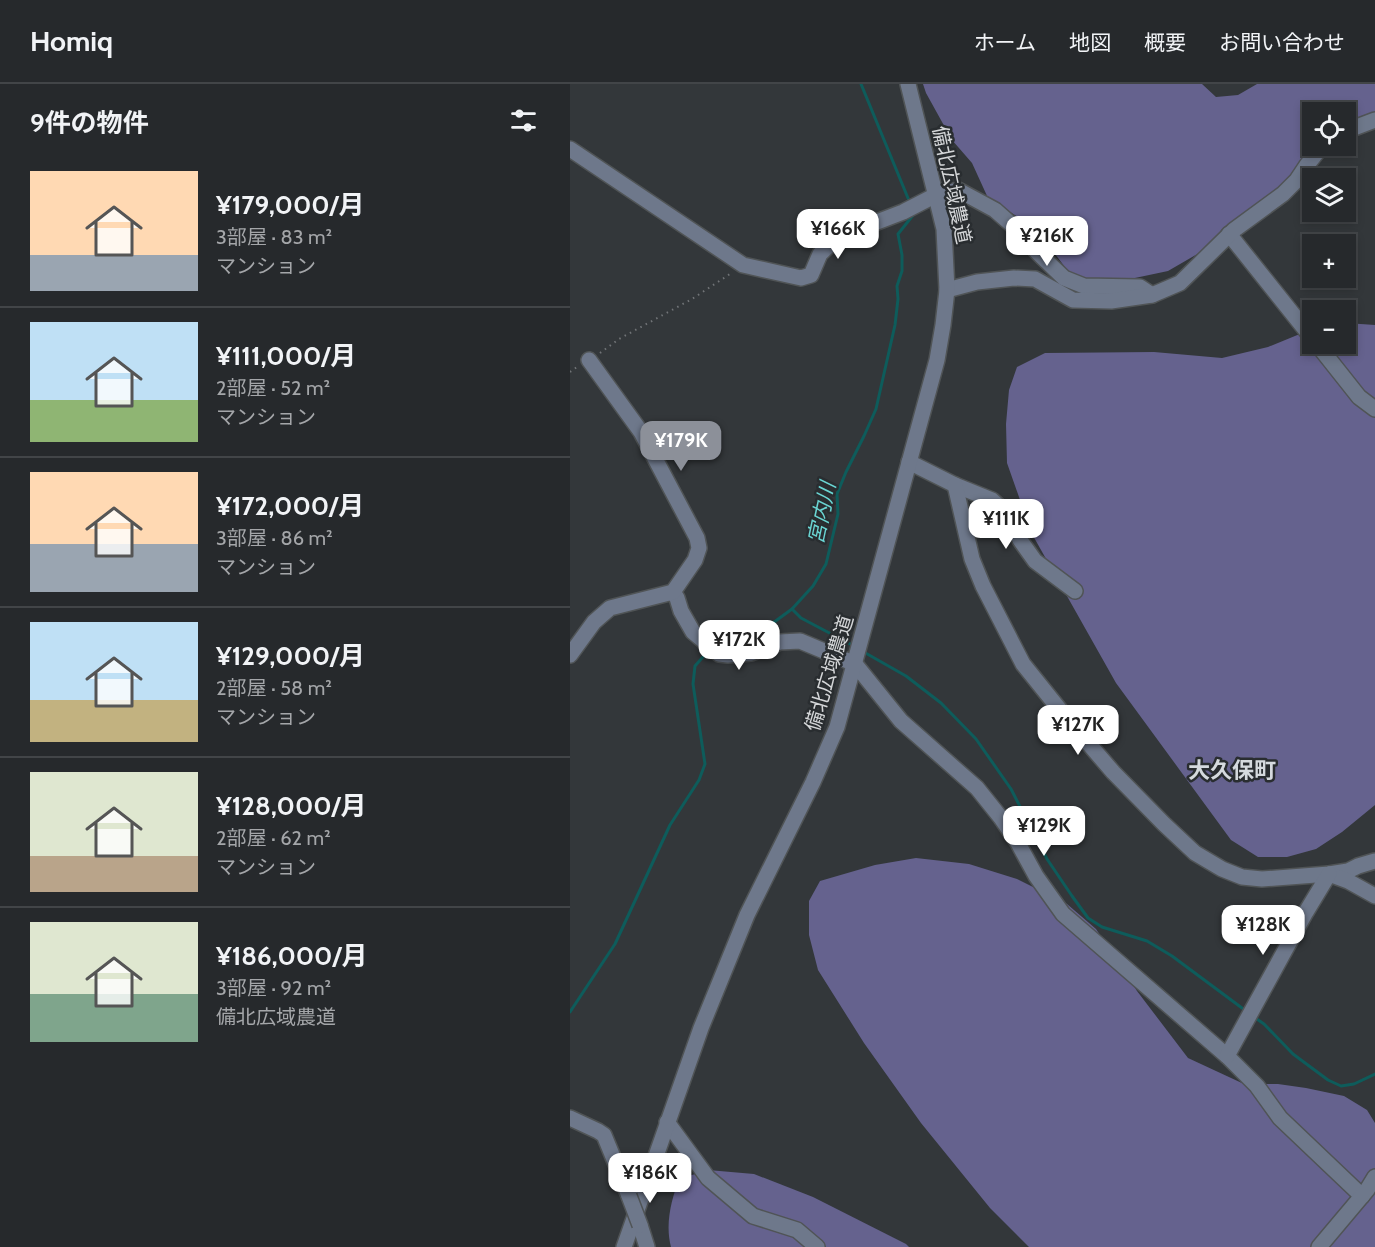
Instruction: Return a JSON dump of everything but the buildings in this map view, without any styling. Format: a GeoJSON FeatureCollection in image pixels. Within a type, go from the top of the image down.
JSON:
{"type":"FeatureCollection","features":[{"type":"Feature","properties":{"kind":"street","name":"備北広域農道"},"geometry":{"type":"LineString","coordinates":[[624,1247],[701,1028],[747,915],[813,782],[837,727],[937,360],[944,325],[947,290],[944,229],[908,84]]}},
{"type":"Feature","properties":{"kind":"street"},"geometry":{"type":"LineString","coordinates":[[1356,127],[1375,120]]}},
{"type":"Feature","properties":{"kind":"street"},"geometry":{"type":"LineString","coordinates":[[572,156],[743,265],[801,278],[811,275],[820,254],[838,237],[903,212],[936,195],[958,190],[995,210],[1064,278],[1084,286],[1140,287],[1152,295]]}},
{"type":"Feature","properties":{"kind":"street"},"geometry":{"type":"LineString","coordinates":[[947,290],[977,282],[1014,278],[1035,279],[1073,300],[1111,301],[1152,295],[1180,283],[1229,234],[1283,194],[1297,180],[1314,156]]}},
{"type":"Feature","properties":{"kind":"street"},"geometry":{"type":"LineString","coordinates":[[1229,234],[1302,325]]}},
{"type":"Feature","properties":{"kind":"street"},"geometry":{"type":"LineString","coordinates":[[1325,354],[1359,397],[1375,409]]}},
{"type":"Feature","properties":{"kind":"street"},"geometry":{"type":"LineString","coordinates":[[570,655],[594,622],[610,608],[673,592],[695,560],[699,548],[698,538],[641,432],[589,360]]}},
{"type":"Feature","properties":{"kind":"street"},"geometry":{"type":"LineString","coordinates":[[909,462],[992,500],[1011,517],[1020,540],[1035,561],[1075,591]]}},
{"type":"Feature","properties":{"kind":"street"},"geometry":{"type":"LineString","coordinates":[[955,485],[972,559],[983,586],[1023,664],[1113,772],[1195,853],[1222,869],[1242,877],[1262,879],[1348,870],[1375,861]]}},
{"type":"Feature","properties":{"kind":"street"},"geometry":{"type":"LineString","coordinates":[[673,592],[693,632],[719,654],[751,653],[780,642],[800,641],[855,664],[901,721],[977,788],[1001,818],[1036,876],[1063,914],[1227,1056],[1257,1086],[1280,1118],[1362,1196]]}},
{"type":"Feature","properties":{"kind":"street"},"geometry":{"type":"LineString","coordinates":[[1329,873],[1375,896]]}},
{"type":"Feature","properties":{"kind":"street"},"geometry":{"type":"LineString","coordinates":[[1227,1056],[1329,873]]}},
{"type":"Feature","properties":{"kind":"street"},"geometry":{"type":"LineString","coordinates":[[570,1118],[604,1135],[647,1247]]}},
{"type":"Feature","properties":{"kind":"street"},"geometry":{"type":"LineString","coordinates":[[667,1122],[708,1178],[753,1216],[797,1230],[818,1247]]}},
{"type":"Feature","properties":{"kind":"street"},"geometry":{"type":"LineString","coordinates":[[1319,1247],[1375,1177]]}},
{"type":"Feature","properties":{"kind":"path"},"geometry":{"type":"LineString","coordinates":[[589,360],[619,339],[692,299],[743,265]]}},
{"type":"Feature","properties":{"kind":"shaded area"},"geometry":{"type":"Polygon","coordinates":[[[923,84],[1202,84],[1216,97],[1238,95],[1257,84],[1375,84],[1375,114],[1356,121],[1356,102],[1302,102],[1302,156],[1308,156],[1298,173],[1206,249],[1168,271],[1116,282],[1074,279],[1052,250],[1026,222],[988,198],[972,163],[952,140],[923,84]]]}},
{"type":"Feature","properties":{"kind":"shaded area"},"geometry":{"type":"Polygon","coordinates":[[[1356,324],[1375,325],[1375,805],[1342,832],[1316,849],[1287,857],[1258,857],[1231,840],[1116,683],[1032,534],[1007,463],[1006,424],[1009,390],[1017,367],[1045,353],[1154,352],[1222,358],[1268,347],[1302,333],[1302,354],[1356,354],[1356,324]]]}},
{"type":"Feature","properties":{"kind":"shaded area"},"geometry":{"type":"Polygon","coordinates":[[[916,858],[969,864],[1017,879],[1067,904],[1096,929],[1137,991],[1188,1058],[1244,1084],[1278,1084],[1344,1096],[1367,1110],[1375,1123],[1375,1247],[1029,1247],[990,1208],[921,1123],[864,1043],[818,970],[809,935],[809,901],[820,881],[875,865],[916,858]]]}},
{"type":"Feature","properties":{"kind":"shaded area"},"geometry":{"type":"Polygon","coordinates":[[[708,1170],[754,1174],[813,1197],[909,1247],[671,1247],[670,1213],[679,1179],[708,1170]]]}},
{"type":"Feature","properties":{"kind":"waterway","name":"宮内川"},"geometry":{"type":"LineString","coordinates":[[861,84],[910,203]]}},
{"type":"Feature","properties":{"kind":"waterway","name":"宮内川"},"geometry":{"type":"LineString","coordinates":[[717,645],[766,628],[792,609],[813,586],[826,564],[838,514],[837,494],[876,409],[895,325],[897,286],[902,271],[898,234],[914,214]]}},
{"type":"Feature","properties":{"kind":"waterway"},"geometry":{"type":"LineString","coordinates":[[792,609],[801,618],[854,646]]}},
{"type":"Feature","properties":{"kind":"waterway","name":"宮内川"},"geometry":{"type":"LineString","coordinates":[[570,1012],[615,944],[670,825],[699,780],[705,764],[693,684],[695,666],[709,650]]}},
{"type":"Feature","properties":{"kind":"waterway"},"geometry":{"type":"LineString","coordinates":[[862,651],[906,676],[941,703],[976,739],[1011,789],[1047,859],[1088,918],[1102,927],[1147,941],[1172,956],[1246,1011]]}},
{"type":"Feature","properties":{"kind":"waterway"},"geometry":{"type":"LineString","coordinates":[[1254,1017],[1264,1024],[1293,1054],[1328,1080],[1341,1086],[1354,1084],[1375,1074]]}},
{"type":"Feature","properties":{"kind":"district","name":"大久保町"},"geometry":{"type":"Point","coordinates":[1232,770]}}]}
